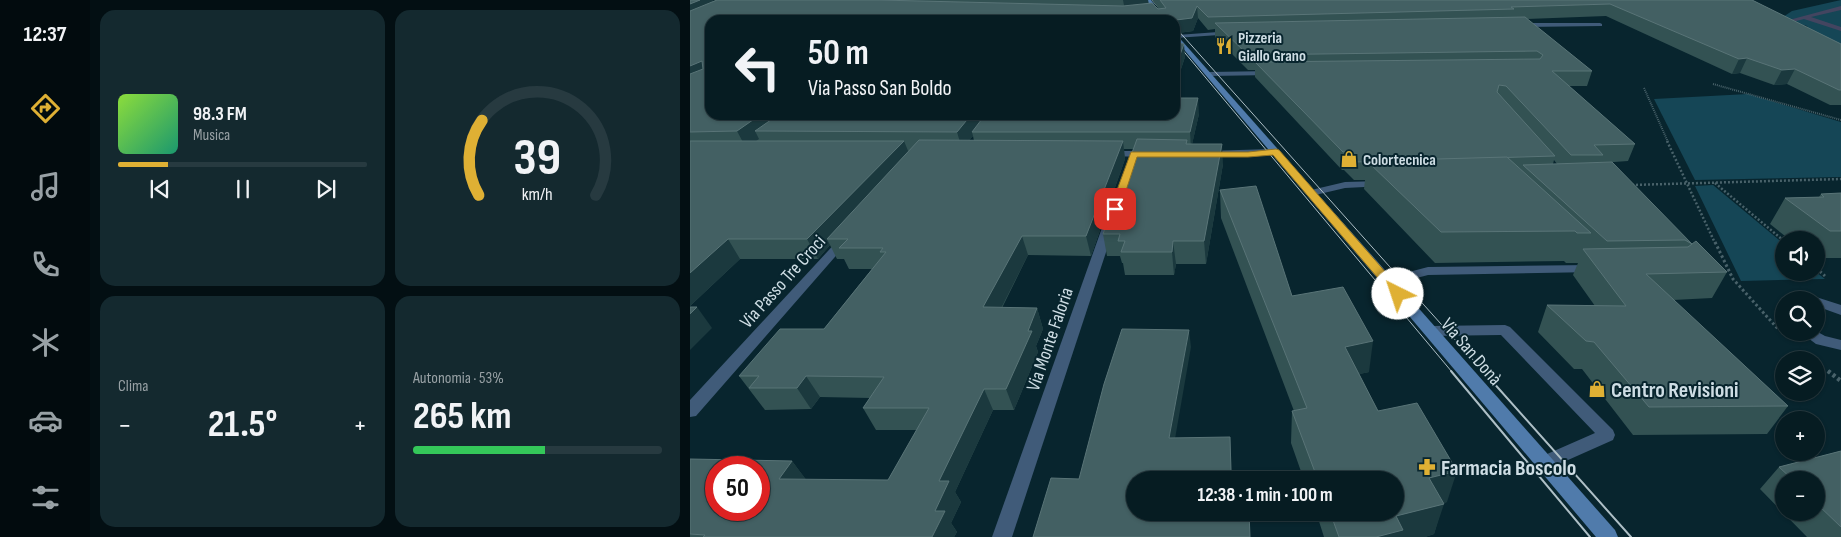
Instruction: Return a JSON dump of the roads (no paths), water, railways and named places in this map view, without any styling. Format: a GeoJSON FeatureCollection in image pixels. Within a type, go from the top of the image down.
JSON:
{"type":"FeatureCollection","features":[{"type":"Feature","properties":{"kind":"main road"},"geometry":{"type":"LineString","coordinates":[[1148,0],[1155,15]]}},
{"type":"Feature","properties":{"kind":"main road","name":"Via San Donà"},"geometry":{"type":"LineString","coordinates":[[1180,44],[1185,54],[1209,74],[1608,537]]}},
{"type":"Feature","properties":{"kind":"street"},"geometry":{"type":"LineString","coordinates":[[1512,26],[1600,25]]}},
{"type":"Feature","properties":{"kind":"street"},"geometry":{"type":"LineString","coordinates":[[1180,36],[1238,32]]}},
{"type":"Feature","properties":{"kind":"street"},"geometry":{"type":"LineString","coordinates":[[1209,74],[1280,73]]}},
{"type":"Feature","properties":{"kind":"street"},"geometry":{"type":"LineString","coordinates":[[1191,154],[1276,152]]}},
{"type":"Feature","properties":{"kind":"street"},"geometry":{"type":"LineString","coordinates":[[1094,154],[1162,154]]}},
{"type":"Feature","properties":{"kind":"street"},"geometry":{"type":"LineString","coordinates":[[1127,173],[1134,154]]}},
{"type":"Feature","properties":{"kind":"street"},"geometry":{"type":"LineString","coordinates":[[1311,193],[1345,185],[1392,184]]}},
{"type":"Feature","properties":{"kind":"street","name":"Via Monte Faloria"},"geometry":{"type":"LineString","coordinates":[[1002,537],[1114,210]]}},
{"type":"Feature","properties":{"kind":"street","name":"Via Passo Tre Croci"},"geometry":{"type":"LineString","coordinates":[[690,411],[856,227]]}},
{"type":"Feature","properties":{"kind":"street"},"geometry":{"type":"LineString","coordinates":[[1387,282],[1428,271],[1601,269],[1582,256]]}},
{"type":"Feature","properties":{"kind":"street"},"geometry":{"type":"LineString","coordinates":[[1825,304],[1841,310]]}},
{"type":"Feature","properties":{"kind":"street"},"geometry":{"type":"LineString","coordinates":[[1430,331],[1505,330],[1607,435],[1544,463]]}},
{"type":"Feature","properties":{"kind":"street"},"geometry":{"type":"LineString","coordinates":[[1825,341],[1841,345]]}},
{"type":"Feature","properties":{"kind":"waterway"},"geometry":{"type":"LineString","coordinates":[[1804,17],[1841,8]]}},
{"type":"Feature","properties":{"kind":"waterway"},"geometry":{"type":"LineString","coordinates":[[1792,20],[1804,17]]}},
{"type":"Feature","properties":{"kind":"waterway"},"geometry":{"type":"LineString","coordinates":[[1804,17],[1841,29]]}},
{"type":"Feature","properties":{"kind":"tram line"},"geometry":{"type":"LineString","coordinates":[[1152,0],[1165,15]]}},
{"type":"Feature","properties":{"kind":"tram line"},"geometry":{"type":"LineString","coordinates":[[1180,33],[1484,372]]}},
{"type":"Feature","properties":{"kind":"tram line"},"geometry":{"type":"LineString","coordinates":[[1180,47],[1452,372]]}},
{"type":"Feature","properties":{"kind":"tram line"},"geometry":{"type":"LineString","coordinates":[[1451,371],[1590,537]]}},
{"type":"Feature","properties":{"kind":"tram line"},"geometry":{"type":"LineString","coordinates":[[1483,371],[1631,537]]}},
{"type":"Feature","properties":{"kind":"place","name":"Pizzeria Giallo Grano"},"geometry":{"type":"Point","coordinates":[1224,46]}},
{"type":"Feature","properties":{"kind":"place","name":"Colortecnica"},"geometry":{"type":"Point","coordinates":[1349,159]}},
{"type":"Feature","properties":{"kind":"place","name":"Centro Revisioni"},"geometry":{"type":"Point","coordinates":[1597,389]}},
{"type":"Feature","properties":{"kind":"place","name":"Farmacia Boscolo"},"geometry":{"type":"Point","coordinates":[1427,467]}}]}
